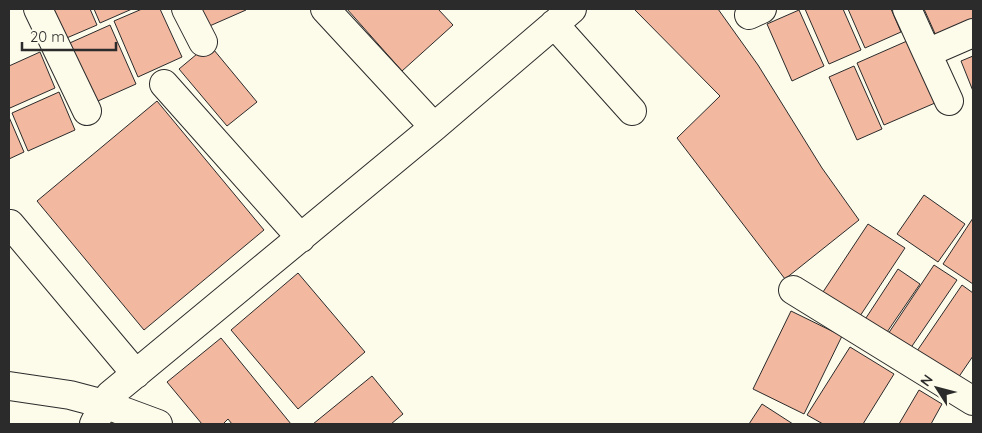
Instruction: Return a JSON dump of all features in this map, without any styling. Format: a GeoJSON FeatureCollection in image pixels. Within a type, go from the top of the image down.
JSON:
{"type":"FeatureCollection","features":[{"type":"Feature","properties":{"kind":"street"},"geometry":{"type":"LineString","coordinates":[[38,9],[87,111]]}},
{"type":"Feature","properties":{"kind":"street"},"geometry":{"type":"LineString","coordinates":[[186,9],[203,42]]}},
{"type":"Feature","properties":{"kind":"street"},"geometry":{"type":"LineString","coordinates":[[325,9],[434,127]]}},
{"type":"Feature","properties":{"kind":"street"},"geometry":{"type":"LineString","coordinates":[[907,9],[949,101]]}},
{"type":"Feature","properties":{"kind":"street"},"geometry":{"type":"LineString","coordinates":[[99,414],[110,395],[434,127],[566,13],[632,110]]}},
{"type":"Feature","properties":{"kind":"street"},"geometry":{"type":"LineString","coordinates":[[927,53],[973,34]]}},
{"type":"Feature","properties":{"kind":"street"},"geometry":{"type":"LineString","coordinates":[[164,84],[301,238]]}},
{"type":"Feature","properties":{"kind":"street"},"geometry":{"type":"LineString","coordinates":[[10,224],[136,374]]}},
{"type":"Feature","properties":{"kind":"street"},"geometry":{"type":"LineString","coordinates":[[793,290],[973,401]]}},
{"type":"Feature","properties":{"kind":"street"},"geometry":{"type":"LineString","coordinates":[[9,386],[70,394],[99,414],[158,424]]}},
{"type":"Feature","properties":{"kind":"building"},"geometry":{"type":"Polygon","coordinates":[[[49,9],[90,9],[97,25],[62,40],[49,9]]]}},
{"type":"Feature","properties":{"kind":"building"},"geometry":{"type":"Polygon","coordinates":[[[94,9],[132,9],[100,23],[94,9]]]}},
{"type":"Feature","properties":{"kind":"building"},"geometry":{"type":"Polygon","coordinates":[[[142,9],[160,9],[182,57],[138,77],[114,21],[142,9]]]}},
{"type":"Feature","properties":{"kind":"building"},"geometry":{"type":"Polygon","coordinates":[[[197,9],[245,9],[246,10],[205,28],[197,9]]]}},
{"type":"Feature","properties":{"kind":"building"},"geometry":{"type":"Polygon","coordinates":[[[347,9],[438,9],[453,25],[402,71],[347,9]]]}},
{"type":"Feature","properties":{"kind":"building"},"geometry":{"type":"Polygon","coordinates":[[[634,9],[718,9],[758,65],[822,168],[859,220],[785,279],[677,138],[720,96],[634,9]]]}},
{"type":"Feature","properties":{"kind":"building"},"geometry":{"type":"Polygon","coordinates":[[[805,9],[843,9],[861,50],[829,64],[805,9]]]}},
{"type":"Feature","properties":{"kind":"building"},"geometry":{"type":"Polygon","coordinates":[[[848,9],[891,9],[901,32],[865,48],[848,9]]]}},
{"type":"Feature","properties":{"kind":"building"},"geometry":{"type":"Polygon","coordinates":[[[924,9],[973,9],[973,22],[937,38],[924,9]]]}},
{"type":"Feature","properties":{"kind":"building"},"geometry":{"type":"Polygon","coordinates":[[[799,10],[824,66],[792,81],[767,24],[799,10]]]}},
{"type":"Feature","properties":{"kind":"building"},"geometry":{"type":"Polygon","coordinates":[[[110,25],[136,84],[89,105],[63,46],[110,25]]]}},
{"type":"Feature","properties":{"kind":"building"},"geometry":{"type":"Polygon","coordinates":[[[907,41],[935,103],[884,125],[857,63],[907,41]]]}},
{"type":"Feature","properties":{"kind":"building"},"geometry":{"type":"Polygon","coordinates":[[[209,44],[257,102],[227,126],[179,69],[209,44]]]}},
{"type":"Feature","properties":{"kind":"building"},"geometry":{"type":"Polygon","coordinates":[[[40,52],[55,88],[10,108],[9,66],[40,52]]]}},
{"type":"Feature","properties":{"kind":"building"},"geometry":{"type":"Polygon","coordinates":[[[973,56],[973,91],[961,61],[973,56]]]}},
{"type":"Feature","properties":{"kind":"building"},"geometry":{"type":"Polygon","coordinates":[[[854,66],[882,129],[857,140],[829,77],[854,66]]]}},
{"type":"Feature","properties":{"kind":"building"},"geometry":{"type":"Polygon","coordinates":[[[59,92],[75,130],[28,151],[12,113],[59,92]]]}},
{"type":"Feature","properties":{"kind":"building"},"geometry":{"type":"Polygon","coordinates":[[[157,101],[264,230],[144,330],[37,201],[157,101]]]}},
{"type":"Feature","properties":{"kind":"building"},"geometry":{"type":"Polygon","coordinates":[[[9,117],[24,152],[9,159],[9,117]]]}},
{"type":"Feature","properties":{"kind":"building"},"geometry":{"type":"Polygon","coordinates":[[[924,195],[965,224],[938,262],[897,234],[924,195]]]}},
{"type":"Feature","properties":{"kind":"building"},"geometry":{"type":"Polygon","coordinates":[[[973,218],[973,284],[943,264],[973,218]]]}},
{"type":"Feature","properties":{"kind":"building"},"geometry":{"type":"Polygon","coordinates":[[[868,224],[905,248],[860,316],[823,292],[868,224]]]}},
{"type":"Feature","properties":{"kind":"building"},"geometry":{"type":"Polygon","coordinates":[[[934,265],[957,280],[910,349],[888,334],[934,265]]]}},
{"type":"Feature","properties":{"kind":"building"},"geometry":{"type":"Polygon","coordinates":[[[898,269],[920,284],[885,335],[864,321],[898,269]]]}},
{"type":"Feature","properties":{"kind":"building"},"geometry":{"type":"Polygon","coordinates":[[[298,273],[365,352],[298,409],[231,330],[298,273]]]}},
{"type":"Feature","properties":{"kind":"building"},"geometry":{"type":"Polygon","coordinates":[[[962,285],[973,293],[973,356],[958,378],[917,351],[962,285]]]}},
{"type":"Feature","properties":{"kind":"building"},"geometry":{"type":"Polygon","coordinates":[[[791,311],[842,336],[804,414],[753,389],[791,311]]]}},
{"type":"Feature","properties":{"kind":"building"},"geometry":{"type":"Polygon","coordinates":[[[221,338],[291,424],[232,424],[228,419],[223,424],[202,424],[167,382],[221,338]]]}},
{"type":"Feature","properties":{"kind":"building"},"geometry":{"type":"Polygon","coordinates":[[[850,347],[894,374],[863,424],[823,424],[807,415],[850,347]]]}},
{"type":"Feature","properties":{"kind":"building"},"geometry":{"type":"Polygon","coordinates":[[[372,376],[403,414],[391,424],[313,424],[372,376]]]}},
{"type":"Feature","properties":{"kind":"building"},"geometry":{"type":"Polygon","coordinates":[[[919,390],[942,404],[931,424],[899,424],[919,390]]]}},
{"type":"Feature","properties":{"kind":"building"},"geometry":{"type":"Polygon","coordinates":[[[762,404],[793,424],[749,424],[762,404]]]}}]}
